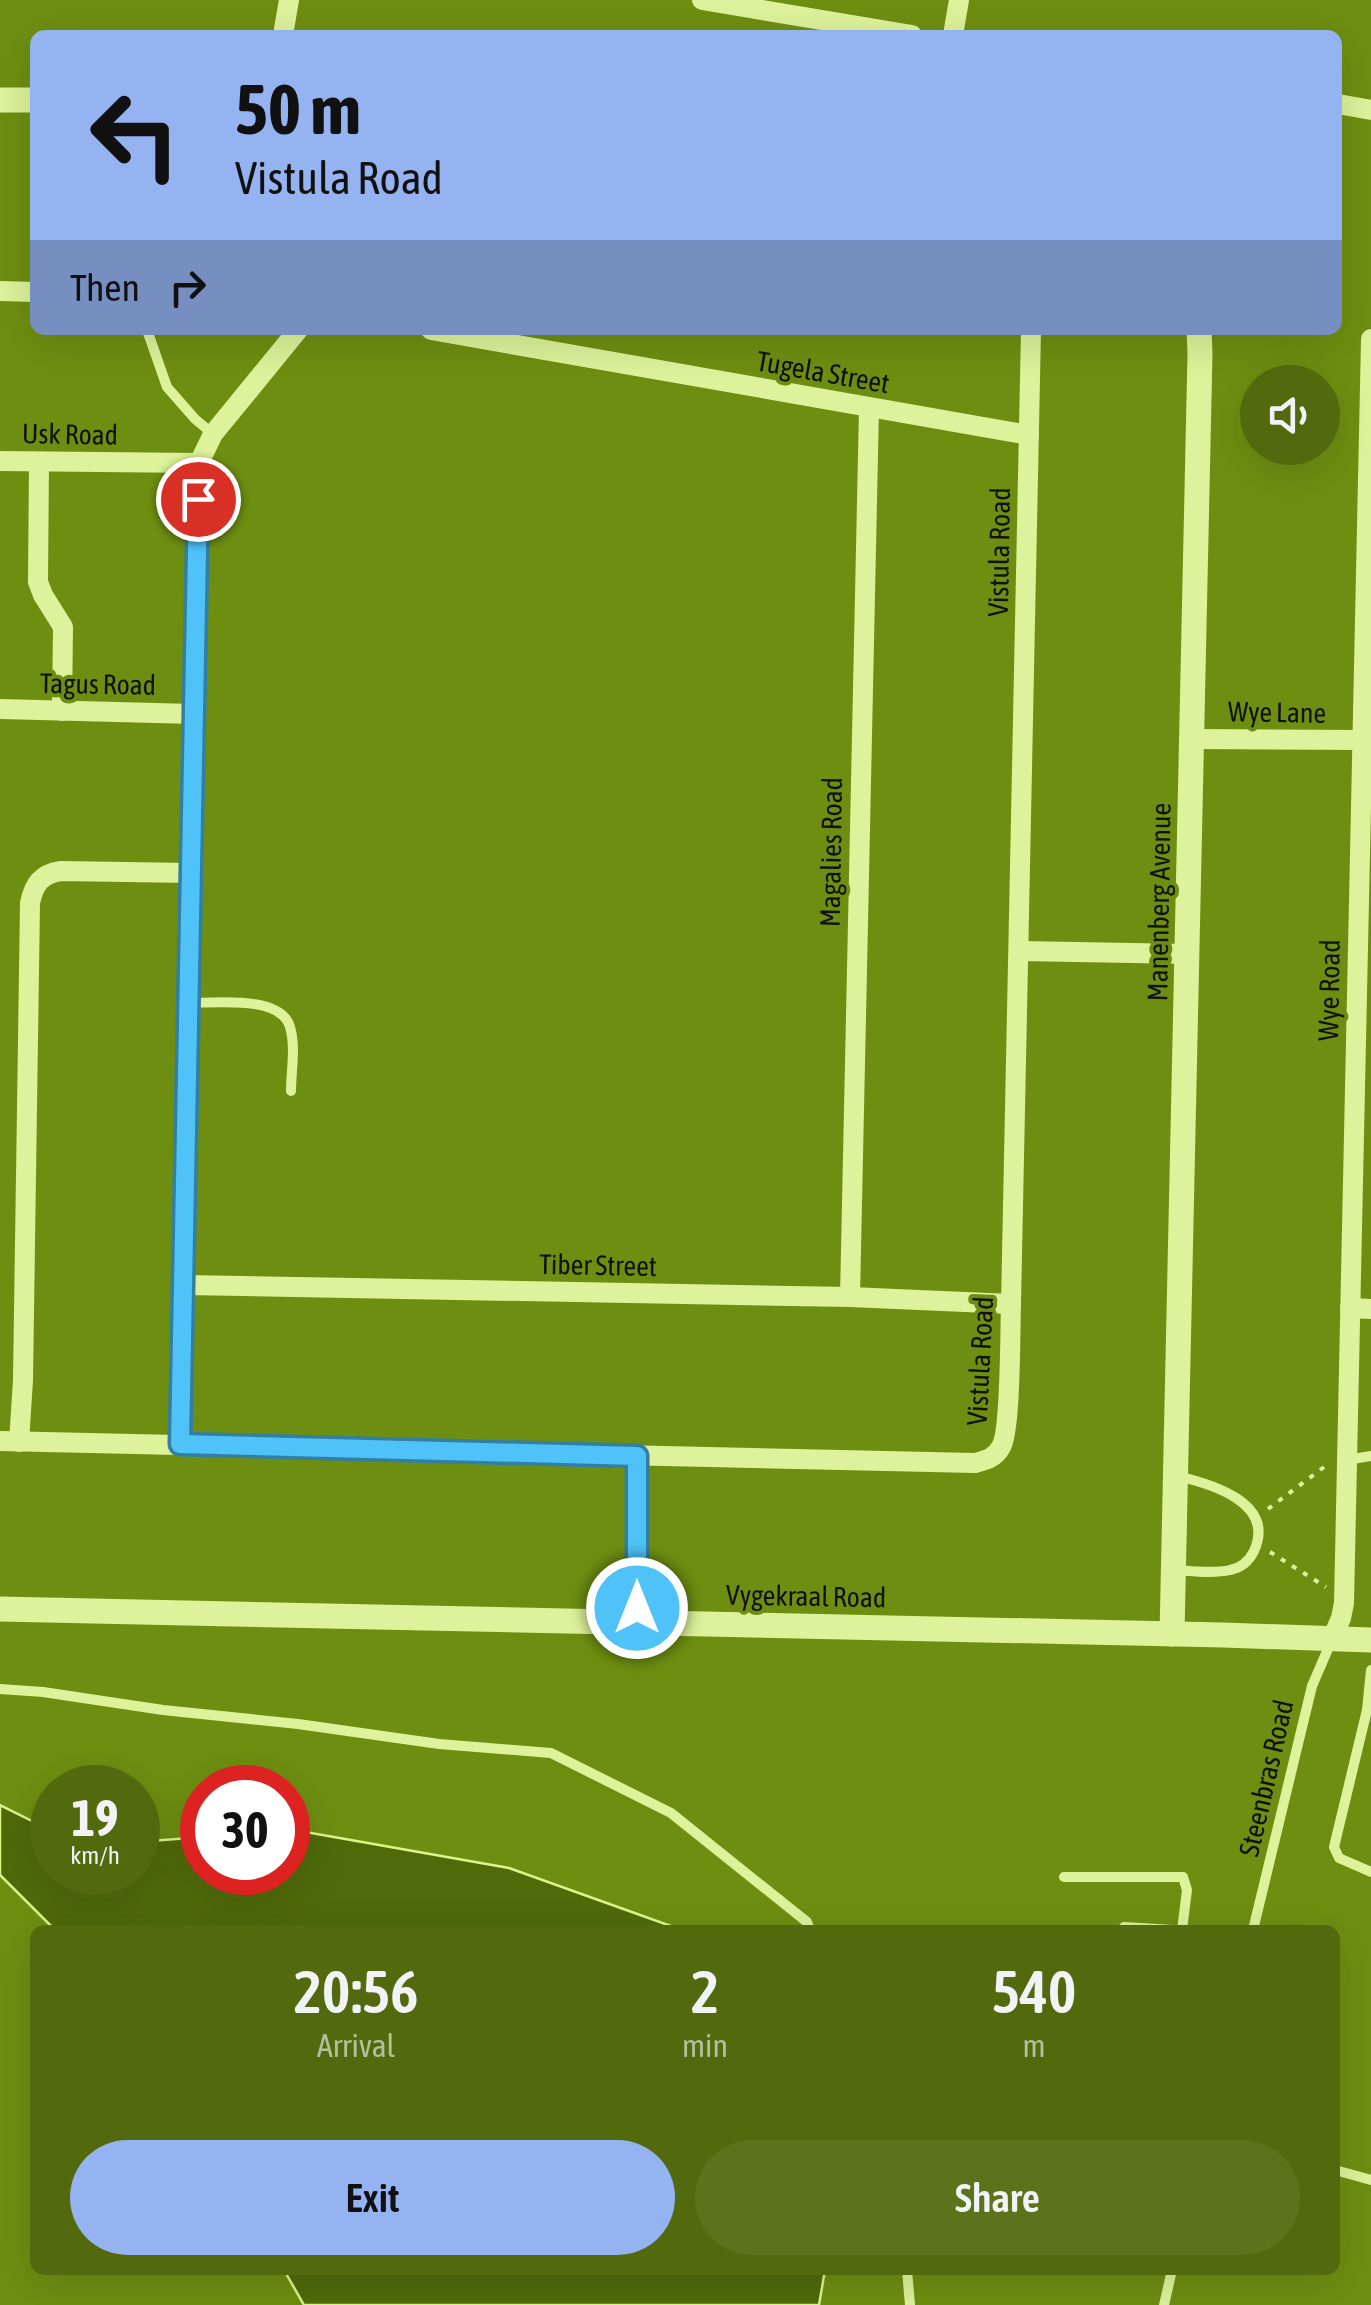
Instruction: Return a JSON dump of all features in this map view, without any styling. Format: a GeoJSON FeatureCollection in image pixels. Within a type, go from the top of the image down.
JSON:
{"type":"FeatureCollection","features":[{"type":"Feature","properties":{"kind":"street"},"geometry":{"type":"LineString","coordinates":[[284,30],[289,0]]}},
{"type":"Feature","properties":{"kind":"street"},"geometry":{"type":"LineString","coordinates":[[702,0],[882,30]]}},
{"type":"Feature","properties":{"kind":"street"},"geometry":{"type":"LineString","coordinates":[[954,30],[959,0]]}},
{"type":"Feature","properties":{"kind":"street"},"geometry":{"type":"LineString","coordinates":[[0,100],[30,100]]}},
{"type":"Feature","properties":{"kind":"street"},"geometry":{"type":"LineString","coordinates":[[1342,105],[1371,110]]}},
{"type":"Feature","properties":{"kind":"street"},"geometry":{"type":"LineString","coordinates":[[0,291],[30,292]]}},
{"type":"Feature","properties":{"kind":"street"},"geometry":{"type":"LineString","coordinates":[[180,1444],[199,463],[213,434],[294,335]]}},
{"type":"Feature","properties":{"kind":"street","name":"Vistula Road"},"geometry":{"type":"LineString","coordinates":[[10,1441],[975,1464],[992,1458],[1000,1450],[1004,1440],[1011,1304],[1032,335]]}},
{"type":"Feature","properties":{"kind":"street","name":"Manenberg Avenue"},"geometry":{"type":"LineString","coordinates":[[1172,1634],[1198,335]]}},
{"type":"Feature","properties":{"kind":"street","name":"Tugela Street"},"geometry":{"type":"LineString","coordinates":[[498,336],[1029,435]]}},
{"type":"Feature","properties":{"kind":"street","name":"Wye Road"},"geometry":{"type":"LineString","coordinates":[[1332,1640],[1344,1603],[1347,1460],[1360,1308],[1362,740],[1371,339]]}},
{"type":"Feature","properties":{"kind":"street","name":"Magalies Road"},"geometry":{"type":"LineString","coordinates":[[850,1298],[869,408]]}},
{"type":"Feature","properties":{"kind":"street","name":"Usk Road"},"geometry":{"type":"LineString","coordinates":[[0,461],[199,463]]}},
{"type":"Feature","properties":{"kind":"street"},"geometry":{"type":"LineString","coordinates":[[39,462],[38,582],[62,627],[62,711]]}},
{"type":"Feature","properties":{"kind":"street","name":"Tagus Road"},"geometry":{"type":"LineString","coordinates":[[0,710],[194,714]]}},
{"type":"Feature","properties":{"kind":"street","name":"Wye Lane"},"geometry":{"type":"LineString","coordinates":[[1192,739],[1362,740]]}},
{"type":"Feature","properties":{"kind":"street"},"geometry":{"type":"LineString","coordinates":[[10,1441],[23,1380],[32,892],[38,880],[60,871],[190,874]]}},
{"type":"Feature","properties":{"kind":"street"},"geometry":{"type":"LineString","coordinates":[[1020,951],[1188,954]]}},
{"type":"Feature","properties":{"kind":"street","name":"Tiber Street"},"geometry":{"type":"LineString","coordinates":[[184,1285],[1011,1304]]}},
{"type":"Feature","properties":{"kind":"street"},"geometry":{"type":"LineString","coordinates":[[637,1456],[637,1623]]}},
{"type":"Feature","properties":{"kind":"street","name":"Vygekraal Road"},"geometry":{"type":"LineString","coordinates":[[0,1609],[1371,1640]]}},
{"type":"Feature","properties":{"kind":"lane"},"geometry":{"type":"LineString","coordinates":[[150,335],[167,387],[195,420],[213,434]]}},
{"type":"Feature","properties":{"kind":"lane"},"geometry":{"type":"LineString","coordinates":[[188,1003],[259,1004],[280,1012],[290,1024],[292,1037],[290,1091]]}},
{"type":"Feature","properties":{"kind":"lane"},"geometry":{"type":"LineString","coordinates":[[1347,1460],[1371,1456]]}},
{"type":"Feature","properties":{"kind":"lane"},"geometry":{"type":"LineString","coordinates":[[1174,1570],[1230,1570],[1242,1566],[1251,1558],[1259,1531],[1256,1518],[1238,1499],[1213,1485],[1176,1476]]}},
{"type":"Feature","properties":{"kind":"lane","name":"Steenbras Road"},"geometry":{"type":"LineString","coordinates":[[1254,1925],[1312,1686],[1332,1640]]}},
{"type":"Feature","properties":{"kind":"lane"},"geometry":{"type":"LineString","coordinates":[[1371,1670],[1369,1710],[1334,1848],[1339,1858],[1371,1872]]}},
{"type":"Feature","properties":{"kind":"lane"},"geometry":{"type":"LineString","coordinates":[[0,1688],[438,1744],[551,1753],[671,1813],[808,1925]]}},
{"type":"Feature","properties":{"kind":"lane"},"geometry":{"type":"LineString","coordinates":[[1064,1877],[1184,1877],[1187,1890],[1183,1925]]}},
{"type":"Feature","properties":{"kind":"lane"},"geometry":{"type":"LineString","coordinates":[[1340,2171],[1371,2180]]}},
{"type":"Feature","properties":{"kind":"lane"},"geometry":{"type":"LineString","coordinates":[[907,2275],[910,2305]]}},
{"type":"Feature","properties":{"kind":"lane"},"geometry":{"type":"LineString","coordinates":[[1164,2305],[1171,2275]]}},
{"type":"Feature","properties":{"kind":"path"},"geometry":{"type":"LineString","coordinates":[[1256,1518],[1326,1464],[1347,1460]]}},
{"type":"Feature","properties":{"kind":"path"},"geometry":{"type":"LineString","coordinates":[[1257,1543],[1334,1592],[1344,1603]]}},
{"type":"Feature","properties":{"kind":"shaded area"},"geometry":{"type":"Polygon","coordinates":[[[0,1805],[30,1820],[30,1895],[160,1895],[160,1840],[180,1839],[180,1895],[310,1895],[310,1833],[509,1868],[668,1925],[50,1925],[0,1875],[0,1805]]]}},
{"type":"Feature","properties":{"kind":"shaded area"},"geometry":{"type":"Polygon","coordinates":[[[287,2275],[824,2275],[819,2305],[304,2305],[287,2275]]]}},
{"type":"Feature","properties":{"kind":"route"},"geometry":{"type":"LineString","coordinates":[[198,499],[180,1444],[637,1456],[637,1608]]}}]}
